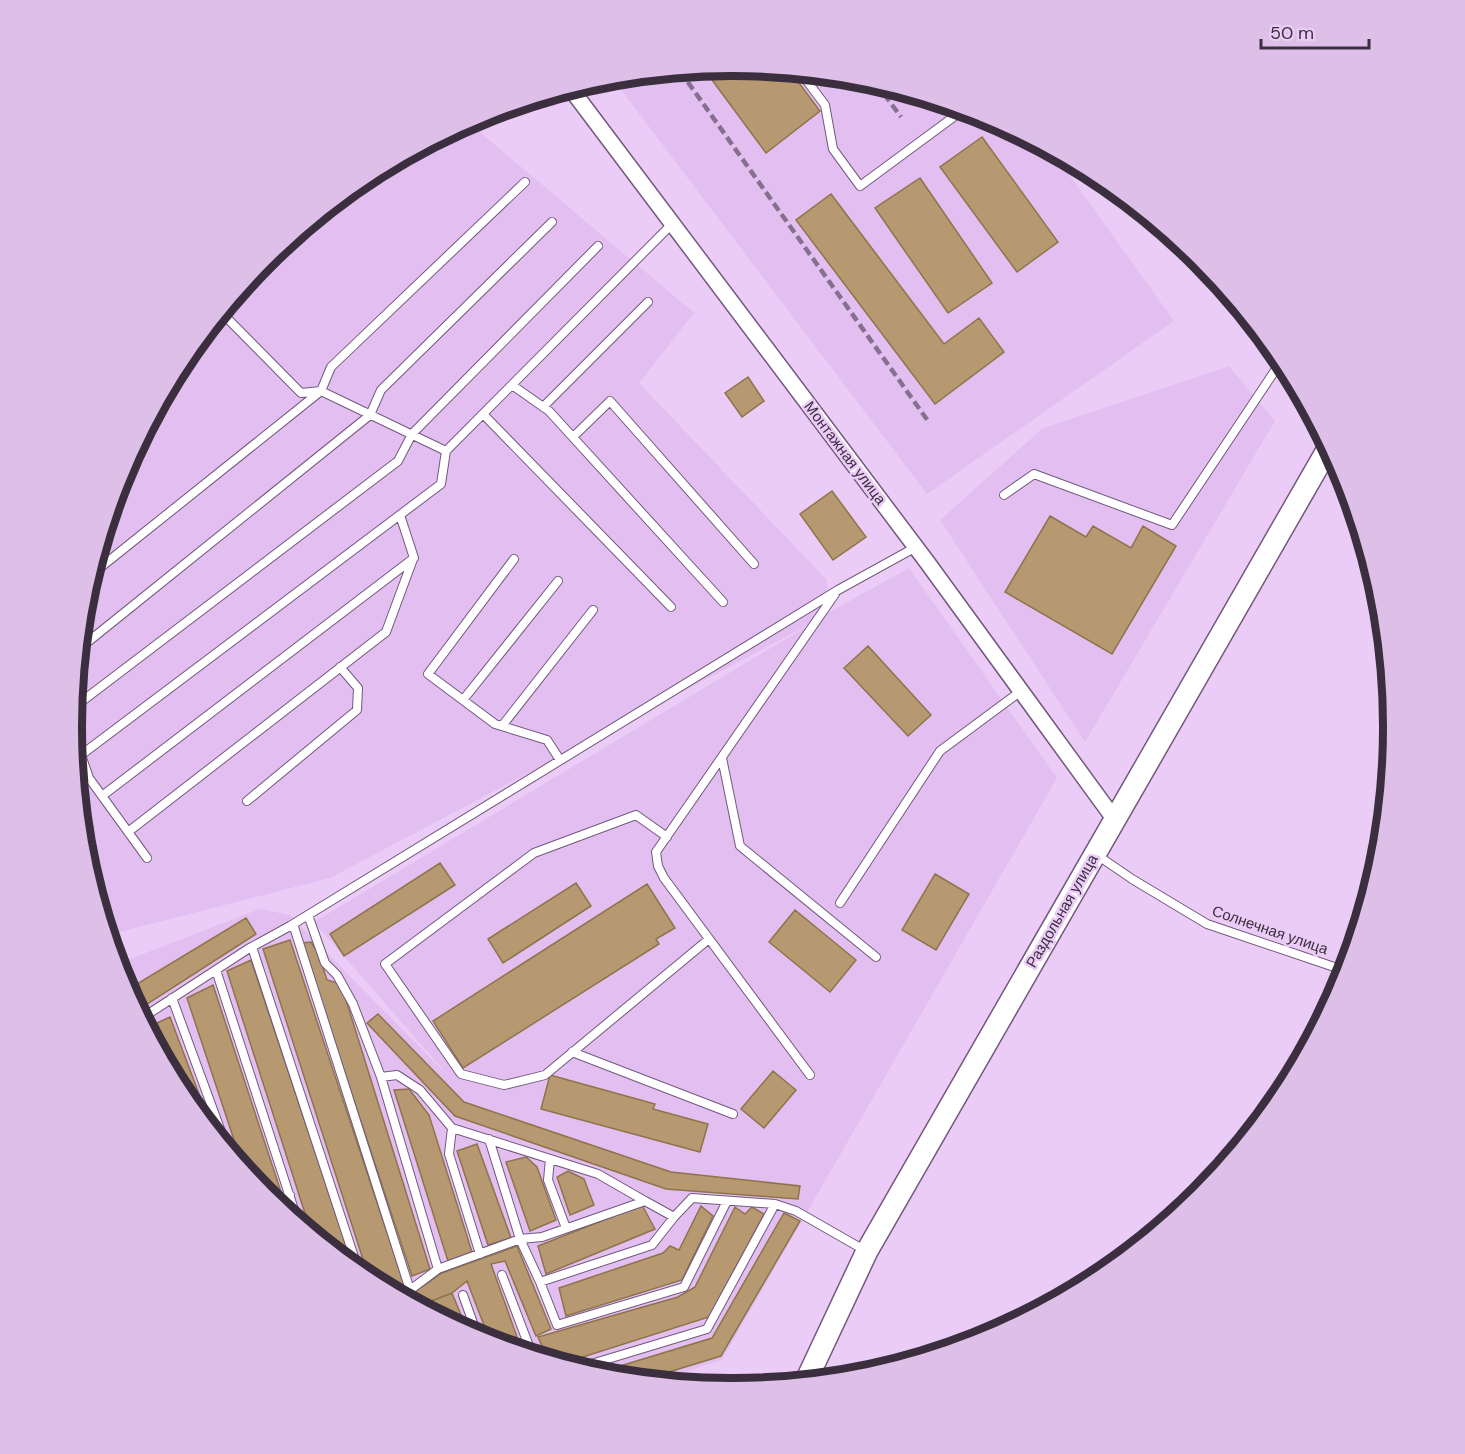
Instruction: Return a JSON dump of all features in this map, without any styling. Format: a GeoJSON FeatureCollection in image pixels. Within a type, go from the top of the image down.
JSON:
{"type":"FeatureCollection","features":[{"type":"Feature","properties":{"kind":"main road","name":"Раздольная улица"},"geometry":{"type":"LineString","coordinates":[[810,1373],[867,1251],[1324,456]]}},
{"type":"Feature","properties":{"kind":"street","name":"Монтажная улица"},"geometry":{"type":"LineString","coordinates":[[577,96],[916,547],[1115,820]]}},
{"type":"Feature","properties":{"kind":"lane"},"geometry":{"type":"LineString","coordinates":[[807,81],[825,105],[833,149],[860,186],[955,116]]}},
{"type":"Feature","properties":{"kind":"lane"},"geometry":{"type":"LineString","coordinates":[[102,566],[321,391],[331,367],[525,182]]}},
{"type":"Feature","properties":{"kind":"lane"},"geometry":{"type":"LineString","coordinates":[[88,642],[370,415],[381,390],[552,222]]}},
{"type":"Feature","properties":{"kind":"lane"},"geometry":{"type":"LineString","coordinates":[[83,754],[441,484],[446,451],[673,223]]}},
{"type":"Feature","properties":{"kind":"lane"},"geometry":{"type":"LineString","coordinates":[[83,701],[398,461],[412,434],[598,246]]}},
{"type":"Feature","properties":{"kind":"lane"},"geometry":{"type":"LineString","coordinates":[[543,407],[648,302]]}},
{"type":"Feature","properties":{"kind":"lane"},"geometry":{"type":"LineString","coordinates":[[227,318],[301,393],[321,391],[446,451]]}},
{"type":"Feature","properties":{"kind":"lane"},"geometry":{"type":"LineString","coordinates":[[1004,495],[1034,474],[1172,525],[1275,370]]}},
{"type":"Feature","properties":{"kind":"lane"},"geometry":{"type":"LineString","coordinates":[[512,385],[549,411],[723,602]]}},
{"type":"Feature","properties":{"kind":"lane"},"geometry":{"type":"LineString","coordinates":[[573,437],[610,401],[754,564]]}},
{"type":"Feature","properties":{"kind":"lane"},"geometry":{"type":"LineString","coordinates":[[483,414],[671,607]]}},
{"type":"Feature","properties":{"kind":"lane"},"geometry":{"type":"LineString","coordinates":[[128,832],[386,632],[414,558],[400,515]]}},
{"type":"Feature","properties":{"kind":"lane"},"geometry":{"type":"LineString","coordinates":[[148,1014],[252,947],[308,915],[838,590],[916,547]]}},
{"type":"Feature","properties":{"kind":"lane"},"geometry":{"type":"LineString","coordinates":[[102,796],[414,558]]}},
{"type":"Feature","properties":{"kind":"lane"},"geometry":{"type":"LineString","coordinates":[[514,559],[428,674],[495,724],[547,741],[560,760]]}},
{"type":"Feature","properties":{"kind":"lane"},"geometry":{"type":"LineString","coordinates":[[464,700],[558,581]]}},
{"type":"Feature","properties":{"kind":"lane"},"geometry":{"type":"LineString","coordinates":[[810,1074],[664,878],[658,866],[656,852],[838,590]]}},
{"type":"Feature","properties":{"kind":"lane"},"geometry":{"type":"LineString","coordinates":[[502,726],[593,610]]}},
{"type":"Feature","properties":{"kind":"lane"},"geometry":{"type":"LineString","coordinates":[[247,801],[357,710],[358,688],[340,667]]}},
{"type":"Feature","properties":{"kind":"lane"},"geometry":{"type":"LineString","coordinates":[[840,903],[940,752],[1021,691]]}},
{"type":"Feature","properties":{"kind":"lane"},"geometry":{"type":"LineString","coordinates":[[722,758],[740,846],[876,957]]}},
{"type":"Feature","properties":{"kind":"lane"},"geometry":{"type":"LineString","coordinates":[[83,760],[89,778],[147,858]]}},
{"type":"Feature","properties":{"kind":"lane"},"geometry":{"type":"LineString","coordinates":[[667,837],[636,815],[534,853],[385,964],[461,1074],[504,1084],[545,1074],[709,939]]}},
{"type":"Feature","properties":{"kind":"lane","name":"Солнечная улица"},"geometry":{"type":"LineString","coordinates":[[1095,854],[1206,924],[1336,968]]}},
{"type":"Feature","properties":{"kind":"lane"},"geometry":{"type":"LineString","coordinates":[[308,915],[325,963],[337,975],[353,1004],[381,1077],[438,1269]]}},
{"type":"Feature","properties":{"kind":"lane"},"geometry":{"type":"LineString","coordinates":[[292,924],[410,1290],[438,1269],[520,1239],[543,1237],[645,1201]]}},
{"type":"Feature","properties":{"kind":"lane"},"geometry":{"type":"LineString","coordinates":[[252,947],[353,1255]]}},
{"type":"Feature","properties":{"kind":"lane"},"geometry":{"type":"LineString","coordinates":[[216,970],[293,1206]]}},
{"type":"Feature","properties":{"kind":"lane"},"geometry":{"type":"LineString","coordinates":[[172,998],[219,1127]]}},
{"type":"Feature","properties":{"kind":"lane"},"geometry":{"type":"LineString","coordinates":[[572,1052],[733,1114]]}},
{"type":"Feature","properties":{"kind":"lane"},"geometry":{"type":"LineString","coordinates":[[381,1077],[397,1076],[420,1090],[452,1128],[598,1174],[674,1217]]}},
{"type":"Feature","properties":{"kind":"lane"},"geometry":{"type":"LineString","coordinates":[[452,1128],[449,1154],[480,1254]]}},
{"type":"Feature","properties":{"kind":"lane"},"geometry":{"type":"LineString","coordinates":[[489,1139],[520,1239],[557,1325],[684,1287],[727,1201]]}},
{"type":"Feature","properties":{"kind":"lane"},"geometry":{"type":"LineString","coordinates":[[550,1159],[548,1180],[566,1228]]}},
{"type":"Feature","properties":{"kind":"lane"},"geometry":{"type":"LineString","coordinates":[[283,1197],[290,1195]]}},
{"type":"Feature","properties":{"kind":"lane"},"geometry":{"type":"LineString","coordinates":[[540,1282],[652,1245],[692,1198],[775,1204],[796,1210],[867,1251]]}},
{"type":"Feature","properties":{"kind":"lane"},"geometry":{"type":"LineString","coordinates":[[596,1363],[707,1329],[775,1204]]}},
{"type":"Feature","properties":{"kind":"lane"},"geometry":{"type":"LineString","coordinates":[[502,1275],[528,1345]]}},
{"type":"Feature","properties":{"kind":"lane"},"geometry":{"type":"LineString","coordinates":[[463,1295],[473,1323]]}},
{"type":"Feature","properties":{"kind":"shaded area"},"geometry":{"type":"Polygon","coordinates":[[[732,76],[817,82],[859,89],[942,111],[1020,144],[1064,168],[1174,321],[927,494],[619,87],[648,82],[732,76]]]}},
{"type":"Feature","properties":{"kind":"shaded area"},"geometry":{"type":"Polygon","coordinates":[[[477,129],[694,313],[639,383],[827,580],[828,613],[909,568],[1057,778],[722,1360],[676,1375],[606,1365],[564,1355],[484,1328],[407,1290],[371,1268],[337,1243],[273,1187],[216,1123],[169,1052],[149,1015],[126,960],[260,909],[290,915],[453,1081],[314,922],[814,622],[330,878],[116,933],[94,854],[83,770],[83,684],[94,600],[117,518],[149,439],[169,402],[216,331],[273,267],[337,211],[371,186],[407,164],[477,129]]]}},
{"type":"Feature","properties":{"kind":"shaded area"},"geometry":{"type":"Polygon","coordinates":[[[1229,366],[1275,421],[1085,742],[940,520],[1043,428],[1229,366]]]}},
{"type":"Feature","properties":{"kind":"building"},"geometry":{"type":"Polygon","coordinates":[[[732,76],[797,80],[820,111],[766,153],[710,77],[732,76]]]}},
{"type":"Feature","properties":{"kind":"building"},"geometry":{"type":"Polygon","coordinates":[[[982,137],[1058,242],[1017,272],[940,167],[982,137]]]}},
{"type":"Feature","properties":{"kind":"building"},"geometry":{"type":"Polygon","coordinates":[[[920,178],[992,283],[948,313],[875,208],[920,178]]]}},
{"type":"Feature","properties":{"kind":"building"},"geometry":{"type":"Polygon","coordinates":[[[831,194],[944,344],[979,318],[1004,352],[935,404],[796,220],[831,194]]]}},
{"type":"Feature","properties":{"kind":"building"},"geometry":{"type":"Polygon","coordinates":[[[748,377],[764,401],[742,417],[725,393],[748,377]]]}},
{"type":"Feature","properties":{"kind":"building"},"geometry":{"type":"Polygon","coordinates":[[[832,491],[866,537],[833,560],[800,514],[832,491]]]}},
{"type":"Feature","properties":{"kind":"building"},"geometry":{"type":"Polygon","coordinates":[[[1050,516],[1086,537],[1093,526],[1131,548],[1143,526],[1176,546],[1112,654],[1005,592],[1050,516]]]}},
{"type":"Feature","properties":{"kind":"building"},"geometry":{"type":"Polygon","coordinates":[[[868,646],[931,715],[908,736],[844,668],[868,646]]]}},
{"type":"Feature","properties":{"kind":"building"},"geometry":{"type":"Polygon","coordinates":[[[440,863],[455,885],[344,956],[330,934],[440,863]]]}},
{"type":"Feature","properties":{"kind":"building"},"geometry":{"type":"Polygon","coordinates":[[[935,874],[969,894],[936,950],[902,930],[935,874]]]}},
{"type":"Feature","properties":{"kind":"building"},"geometry":{"type":"Polygon","coordinates":[[[576,883],[591,906],[503,963],[488,939],[576,883]]]}},
{"type":"Feature","properties":{"kind":"building"},"geometry":{"type":"Polygon","coordinates":[[[647,884],[675,928],[656,939],[659,944],[463,1068],[433,1021],[647,884]]]}},
{"type":"Feature","properties":{"kind":"building"},"geometry":{"type":"Polygon","coordinates":[[[795,910],[856,960],[830,992],[769,942],[795,910]]]}},
{"type":"Feature","properties":{"kind":"building"},"geometry":{"type":"Polygon","coordinates":[[[246,918],[256,934],[145,1006],[136,985],[246,918]]]}},
{"type":"Feature","properties":{"kind":"building"},"geometry":{"type":"Polygon","coordinates":[[[290,940],[404,1284],[400,1285],[364,1263],[263,949],[290,940]]]}},
{"type":"Feature","properties":{"kind":"building"},"geometry":{"type":"Polygon","coordinates":[[[311,942],[318,953],[327,980],[341,984],[430,1269],[412,1276],[302,943],[311,942]]]}},
{"type":"Feature","properties":{"kind":"building"},"geometry":{"type":"Polygon","coordinates":[[[251,960],[348,1251],[307,1218],[227,971],[251,960]]]}},
{"type":"Feature","properties":{"kind":"building"},"geometry":{"type":"Polygon","coordinates":[[[213,985],[281,1192],[273,1187],[237,1149],[187,998],[213,985]]]}},
{"type":"Feature","properties":{"kind":"building"},"geometry":{"type":"Polygon","coordinates":[[[378,1014],[464,1102],[671,1172],[800,1186],[798,1199],[666,1189],[455,1116],[367,1023],[378,1014]]]}},
{"type":"Feature","properties":{"kind":"building"},"geometry":{"type":"Polygon","coordinates":[[[170,1017],[203,1103],[169,1052],[158,1032],[160,1031],[157,1023],[170,1017]]]}},
{"type":"Feature","properties":{"kind":"building"},"geometry":{"type":"Polygon","coordinates":[[[773,1071],[796,1090],[764,1128],[741,1109],[773,1071]]]}},
{"type":"Feature","properties":{"kind":"building"},"geometry":{"type":"Polygon","coordinates":[[[550,1075],[655,1104],[653,1109],[708,1124],[700,1152],[541,1109],[550,1075]]]}},
{"type":"Feature","properties":{"kind":"building"},"geometry":{"type":"Polygon","coordinates":[[[409,1089],[429,1115],[472,1252],[448,1261],[394,1090],[409,1089]]]}},
{"type":"Feature","properties":{"kind":"building"},"geometry":{"type":"Polygon","coordinates":[[[477,1144],[511,1238],[488,1245],[457,1151],[477,1144]]]}},
{"type":"Feature","properties":{"kind":"building"},"geometry":{"type":"Polygon","coordinates":[[[526,1157],[537,1167],[556,1220],[530,1231],[506,1162],[526,1157]]]}},
{"type":"Feature","properties":{"kind":"building"},"geometry":{"type":"Polygon","coordinates":[[[568,1171],[584,1179],[594,1205],[570,1215],[557,1177],[568,1171]]]}},
{"type":"Feature","properties":{"kind":"building"},"geometry":{"type":"Polygon","coordinates":[[[642,1205],[655,1229],[546,1274],[538,1246],[642,1205]]]}},
{"type":"Feature","properties":{"kind":"building"},"geometry":{"type":"Polygon","coordinates":[[[701,1206],[713,1216],[682,1280],[566,1316],[559,1288],[663,1253],[670,1246],[679,1250],[701,1206]]]}},
{"type":"Feature","properties":{"kind":"building"},"geometry":{"type":"Polygon","coordinates":[[[735,1207],[745,1214],[752,1207],[764,1214],[709,1317],[578,1358],[543,1349],[538,1337],[678,1297],[695,1287],[735,1207]]]}},
{"type":"Feature","properties":{"kind":"building"},"geometry":{"type":"Polygon","coordinates":[[[784,1213],[800,1221],[721,1356],[664,1374],[617,1367],[712,1338],[784,1213]]]}},
{"type":"Feature","properties":{"kind":"building"},"geometry":{"type":"Polygon","coordinates":[[[517,1246],[551,1329],[536,1336],[505,1261],[491,1264],[519,1341],[485,1328],[467,1281],[452,1293],[429,1302],[413,1293],[442,1273],[517,1246]]]}},
{"type":"Feature","properties":{"kind":"building"},"geometry":{"type":"Polygon","coordinates":[[[452,1293],[462,1318],[445,1310],[429,1302],[452,1293]]]}},
{"type":"Feature","properties":{"kind":"railway"},"geometry":{"type":"LineString","coordinates":[[685,78],[928,421]]}},
{"type":"Feature","properties":{"kind":"railway"},"geometry":{"type":"LineString","coordinates":[[885,95],[901,117]]}}]}
